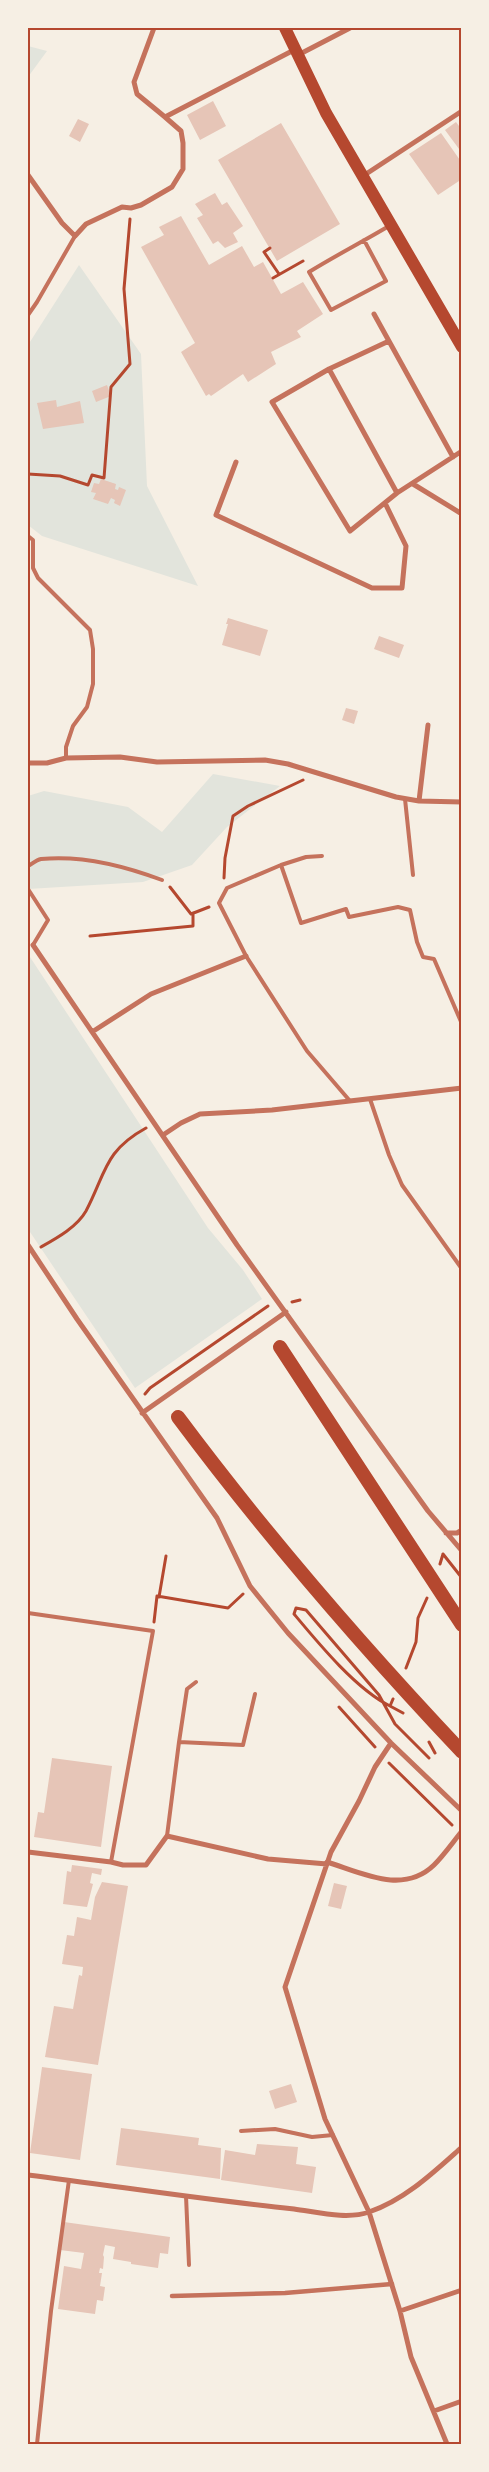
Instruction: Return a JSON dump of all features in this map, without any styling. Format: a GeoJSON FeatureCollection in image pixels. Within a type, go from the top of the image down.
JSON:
{"type":"FeatureCollection","features":[{"type":"Feature","properties":{"kind":"highway"},"geometry":{"type":"LineString","coordinates":[[280,1347],[462,1625]]}},
{"type":"Feature","properties":{"kind":"highway"},"geometry":{"type":"LineString","coordinates":[[178,1417],[236,1496],[295,1566],[462,1752]]}},
{"type":"Feature","properties":{"kind":"main road"},"geometry":{"type":"LineString","coordinates":[[285,28],[326,113],[462,347]]}},
{"type":"Feature","properties":{"kind":"street"},"geometry":{"type":"LineString","coordinates":[[28,175],[62,223],[75,236],[86,224],[122,208],[130,208],[154,199],[172,187],[183,169],[181,131],[137,94],[134,82],[154,28]]}},
{"type":"Feature","properties":{"kind":"street"},"geometry":{"type":"LineString","coordinates":[[165,117],[350,28]]}},
{"type":"Feature","properties":{"kind":"street"},"geometry":{"type":"LineString","coordinates":[[363,177],[462,111]]}},
{"type":"Feature","properties":{"kind":"street"},"geometry":{"type":"LineString","coordinates":[[374,314],[453,457]]}},
{"type":"Feature","properties":{"kind":"street"},"geometry":{"type":"LineString","coordinates":[[389,341],[329,369],[272,402],[350,531],[397,493],[462,451]]}},
{"type":"Feature","properties":{"kind":"street"},"geometry":{"type":"LineString","coordinates":[[329,369],[397,493]]}},
{"type":"Feature","properties":{"kind":"street"},"geometry":{"type":"LineString","coordinates":[[236,462],[216,515],[372,588],[402,588],[406,546],[385,503]]}},
{"type":"Feature","properties":{"kind":"street"},"geometry":{"type":"LineString","coordinates":[[413,484],[462,514]]}},
{"type":"Feature","properties":{"kind":"street"},"geometry":{"type":"LineString","coordinates":[[419,801],[428,725]]}},
{"type":"Feature","properties":{"kind":"street"},"geometry":{"type":"LineString","coordinates":[[28,763],[47,763],[66,758],[120,757],[157,762],[265,760],[288,764],[405,799],[462,802]]}},
{"type":"Feature","properties":{"kind":"street"},"geometry":{"type":"LineString","coordinates":[[33,946],[237,1245],[428,1511],[462,1551]]}},
{"type":"Feature","properties":{"kind":"street"},"geometry":{"type":"LineString","coordinates":[[92,1032],[151,994],[246,956]]}},
{"type":"Feature","properties":{"kind":"street"},"geometry":{"type":"LineString","coordinates":[[163,1136],[181,1123],[200,1114],[350,1101],[462,1088]]}},
{"type":"Feature","properties":{"kind":"street"},"geometry":{"type":"LineString","coordinates":[[28,1245],[142,1413],[217,1518],[250,1586],[288,1633],[391,1743],[462,1811]]}},
{"type":"Feature","properties":{"kind":"street"},"geometry":{"type":"LineString","coordinates":[[142,1413],[286,1312]]}},
{"type":"Feature","properties":{"kind":"street"},"geometry":{"type":"LineString","coordinates":[[446,1533],[458,1533],[462,1530]]}},
{"type":"Feature","properties":{"kind":"street"},"geometry":{"type":"LineString","coordinates":[[391,1743],[374,1767],[327,1863],[285,1987],[325,2119],[369,2212],[400,2311],[411,2357],[447,2444]]}},
{"type":"Feature","properties":{"kind":"street"},"geometry":{"type":"LineString","coordinates":[[28,1852],[123,1865],[146,1865],[167,1836],[268,1858],[327,1863],[385,1881],[408,1880],[433,1866],[462,1831]]}},
{"type":"Feature","properties":{"kind":"street"},"geometry":{"type":"LineString","coordinates":[[28,2175],[345,2215],[369,2212],[401,2196],[436,2170],[462,2147]]}},
{"type":"Feature","properties":{"kind":"street"},"geometry":{"type":"LineString","coordinates":[[172,2296],[285,2293],[392,2284]]}},
{"type":"Feature","properties":{"kind":"street"},"geometry":{"type":"LineString","coordinates":[[400,2311],[462,2290]]}},
{"type":"Feature","properties":{"kind":"street"},"geometry":{"type":"LineString","coordinates":[[434,2411],[462,2401]]}},
{"type":"Feature","properties":{"kind":"lane"},"geometry":{"type":"LineString","coordinates":[[364,240],[386,281],[331,310],[309,272],[364,240],[390,225]]}},
{"type":"Feature","properties":{"kind":"lane"},"geometry":{"type":"LineString","coordinates":[[28,315],[38,302],[75,236]]}},
{"type":"Feature","properties":{"kind":"lane"},"geometry":{"type":"LineString","coordinates":[[28,536],[32,540],[33,568],[38,578],[90,630],[93,649],[93,684],[87,707],[73,726],[66,747],[66,758]]}},
{"type":"Feature","properties":{"kind":"lane"},"geometry":{"type":"LineString","coordinates":[[405,799],[413,875]]}},
{"type":"Feature","properties":{"kind":"lane"},"geometry":{"type":"LineString","coordinates":[[322,856],[306,857],[282,865],[224,891],[219,903],[246,956],[306,1051],[350,1101]]}},
{"type":"Feature","properties":{"kind":"lane"},"geometry":{"type":"LineString","coordinates":[[28,866],[39,859],[74,859],[142,873],[162,880]]}},
{"type":"Feature","properties":{"kind":"lane"},"geometry":{"type":"LineString","coordinates":[[282,865],[301,923],[346,909],[349,917],[398,907],[410,910],[417,942],[424,957],[434,958],[462,1024]]}},
{"type":"Feature","properties":{"kind":"lane"},"geometry":{"type":"LineString","coordinates":[[28,889],[48,920],[33,946]]}},
{"type":"Feature","properties":{"kind":"lane"},"geometry":{"type":"LineString","coordinates":[[370,1099],[389,1155],[402,1185],[462,1270]]}},
{"type":"Feature","properties":{"kind":"lane"},"geometry":{"type":"LineString","coordinates":[[28,1612],[153,1631],[111,1862]]}},
{"type":"Feature","properties":{"kind":"lane"},"geometry":{"type":"LineString","coordinates":[[167,1836],[187,1689],[196,1682]]}},
{"type":"Feature","properties":{"kind":"lane"},"geometry":{"type":"LineString","coordinates":[[179,1742],[243,1745],[255,1694]]}},
{"type":"Feature","properties":{"kind":"lane"},"geometry":{"type":"LineString","coordinates":[[241,2131],[275,2129],[312,2137],[333,2135]]}},
{"type":"Feature","properties":{"kind":"lane"},"geometry":{"type":"LineString","coordinates":[[37,2444],[51,2310],[69,2180]]}},
{"type":"Feature","properties":{"kind":"lane"},"geometry":{"type":"LineString","coordinates":[[186,2196],[189,2265]]}},
{"type":"Feature","properties":{"kind":"path"},"geometry":{"type":"LineString","coordinates":[[28,474],[60,476],[88,485],[92,475],[104,478],[111,387],[130,364],[124,288],[130,208]]}},
{"type":"Feature","properties":{"kind":"path"},"geometry":{"type":"LineString","coordinates":[[270,248],[264,252],[279,274]]}},
{"type":"Feature","properties":{"kind":"path"},"geometry":{"type":"LineString","coordinates":[[224,891],[225,858],[233,816],[248,806],[317,773]]}},
{"type":"Feature","properties":{"kind":"path"},"geometry":{"type":"LineString","coordinates":[[90,936],[193,926],[193,914],[162,880]]}},
{"type":"Feature","properties":{"kind":"path"},"geometry":{"type":"LineString","coordinates":[[193,914],[219,903]]}},
{"type":"Feature","properties":{"kind":"path"},"geometry":{"type":"LineString","coordinates":[[32,1252],[62,1235],[85,1212],[110,1156],[126,1141],[154,1123]]}},
{"type":"Feature","properties":{"kind":"path"},"geometry":{"type":"LineString","coordinates":[[289,1303],[300,1300]]}},
{"type":"Feature","properties":{"kind":"path"},"geometry":{"type":"LineString","coordinates":[[145,1394],[150,1388],[268,1306]]}},
{"type":"Feature","properties":{"kind":"path"},"geometry":{"type":"LineString","coordinates":[[438,1572],[443,1554],[462,1578]]}},
{"type":"Feature","properties":{"kind":"path"},"geometry":{"type":"LineString","coordinates":[[153,1631],[157,1596],[159,1597],[166,1556]]}},
{"type":"Feature","properties":{"kind":"path"},"geometry":{"type":"LineString","coordinates":[[159,1597],[228,1608],[250,1586]]}},
{"type":"Feature","properties":{"kind":"path"},"geometry":{"type":"LineString","coordinates":[[405,1670],[416,1642],[418,1618],[430,1590]]}},
{"type":"Feature","properties":{"kind":"path"},"geometry":{"type":"LineString","coordinates":[[404,1714],[390,1706],[380,1701],[329,1654],[294,1614],[296,1608],[306,1610],[379,1695],[395,1724],[429,1758]]}},
{"type":"Feature","properties":{"kind":"path"},"geometry":{"type":"LineString","coordinates":[[390,1706],[394,1697]]}},
{"type":"Feature","properties":{"kind":"path"},"geometry":{"type":"LineString","coordinates":[[424,1736],[435,1752]]}},
{"type":"Feature","properties":{"kind":"shaded area"},"geometry":{"type":"Polygon","coordinates":[[[28,46],[47,51],[28,77],[28,46]]]}},
{"type":"Feature","properties":{"kind":"shaded area"},"geometry":{"type":"Polygon","coordinates":[[[79,265],[141,354],[147,486],[198,586],[42,536],[28,525],[28,345],[79,265]]]}},
{"type":"Feature","properties":{"kind":"shaded area"},"geometry":{"type":"Polygon","coordinates":[[[213,774],[280,786],[227,827],[192,865],[143,882],[28,889],[28,796],[44,791],[128,807],[162,832],[213,774]]]}},
{"type":"Feature","properties":{"kind":"shaded area"},"geometry":{"type":"Polygon","coordinates":[[[28,954],[208,1228],[243,1270],[262,1299],[135,1388],[28,1229],[28,954]]]}},
{"type":"Feature","properties":{"kind":"building"},"geometry":{"type":"Polygon","coordinates":[[[213,101],[226,126],[200,140],[187,115],[213,101]]]}},
{"type":"Feature","properties":{"kind":"building"},"geometry":{"type":"Polygon","coordinates":[[[78,119],[89,124],[80,142],[69,136],[78,119]]]}},
{"type":"Feature","properties":{"kind":"building"},"geometry":{"type":"Polygon","coordinates":[[[456,122],[462,130],[462,153],[445,130],[456,122]]]}},
{"type":"Feature","properties":{"kind":"building"},"geometry":{"type":"Polygon","coordinates":[[[281,123],[340,224],[277,261],[218,160],[281,123]]]}},
{"type":"Feature","properties":{"kind":"building"},"geometry":{"type":"Polygon","coordinates":[[[441,133],[462,163],[462,179],[438,195],[409,154],[441,133]]]}},
{"type":"Feature","properties":{"kind":"building"},"geometry":{"type":"Polygon","coordinates":[[[215,193],[222,205],[227,202],[243,226],[233,233],[238,242],[225,248],[218,241],[213,244],[197,218],[203,215],[195,204],[215,193]]]}},
{"type":"Feature","properties":{"kind":"building"},"geometry":{"type":"Polygon","coordinates":[[[181,216],[209,265],[242,246],[254,267],[263,262],[281,294],[303,282],[323,314],[297,331],[301,337],[271,352],[276,364],[248,382],[243,374],[211,396],[209,394],[206,396],[181,352],[195,343],[141,247],[164,235],[159,227],[181,216]]]}},
{"type":"Feature","properties":{"kind":"building"},"geometry":{"type":"Polygon","coordinates":[[[107,385],[111,396],[96,402],[92,391],[107,385]]]}},
{"type":"Feature","properties":{"kind":"building"},"geometry":{"type":"Polygon","coordinates":[[[56,400],[57,407],[80,401],[84,423],[43,429],[37,403],[56,400]]]}},
{"type":"Feature","properties":{"kind":"building"},"geometry":{"type":"Polygon","coordinates":[[[101,479],[116,484],[115,489],[118,490],[119,487],[126,490],[120,506],[114,503],[115,500],[111,498],[108,504],[93,499],[96,493],[91,492],[94,483],[99,484],[101,479]]]}},
{"type":"Feature","properties":{"kind":"building"},"geometry":{"type":"Polygon","coordinates":[[[228,618],[268,630],[260,656],[222,645],[228,618]]]}},
{"type":"Feature","properties":{"kind":"building"},"geometry":{"type":"Polygon","coordinates":[[[379,636],[404,645],[399,658],[374,649],[379,636]]]}},
{"type":"Feature","properties":{"kind":"building"},"geometry":{"type":"Polygon","coordinates":[[[346,708],[358,711],[354,724],[342,720],[346,708]]]}},
{"type":"Feature","properties":{"kind":"building"},"geometry":{"type":"Polygon","coordinates":[[[52,1758],[112,1766],[101,1847],[34,1837],[38,1812],[44,1813],[52,1758]]]}},
{"type":"Feature","properties":{"kind":"building"},"geometry":{"type":"Polygon","coordinates":[[[72,1865],[102,1869],[101,1875],[92,1873],[90,1883],[93,1884],[87,1907],[63,1904],[67,1871],[71,1872],[72,1865]]]}},
{"type":"Feature","properties":{"kind":"building"},"geometry":{"type":"Polygon","coordinates":[[[102,1882],[128,1886],[98,2065],[45,2057],[54,2006],[73,2009],[79,1975],[82,1976],[83,1967],[62,1964],[67,1935],[74,1936],[77,1917],[91,1920],[95,1897],[102,1882]]]}},
{"type":"Feature","properties":{"kind":"building"},"geometry":{"type":"Polygon","coordinates":[[[334,1883],[347,1886],[341,1909],[328,1906],[334,1883]]]}},
{"type":"Feature","properties":{"kind":"building"},"geometry":{"type":"Polygon","coordinates":[[[42,2067],[92,2074],[80,2160],[30,2153],[42,2067]]]}},
{"type":"Feature","properties":{"kind":"building"},"geometry":{"type":"Polygon","coordinates":[[[291,2084],[297,2102],[275,2109],[269,2091],[291,2084]]]}},
{"type":"Feature","properties":{"kind":"building"},"geometry":{"type":"Polygon","coordinates":[[[121,2128],[199,2138],[198,2145],[221,2148],[220,2179],[116,2165],[121,2128]]]}},
{"type":"Feature","properties":{"kind":"building"},"geometry":{"type":"Polygon","coordinates":[[[257,2144],[298,2147],[296,2164],[316,2167],[312,2193],[221,2180],[225,2150],[255,2155],[257,2144]]]}},
{"type":"Feature","properties":{"kind":"building"},"geometry":{"type":"Polygon","coordinates":[[[64,2222],[170,2237],[168,2254],[160,2253],[158,2268],[113,2259],[115,2247],[105,2245],[103,2269],[100,2268],[99,2273],[102,2273],[100,2286],[105,2287],[103,2301],[97,2300],[95,2314],[58,2309],[64,2266],[81,2269],[84,2253],[60,2250],[64,2222]]]}}]}
